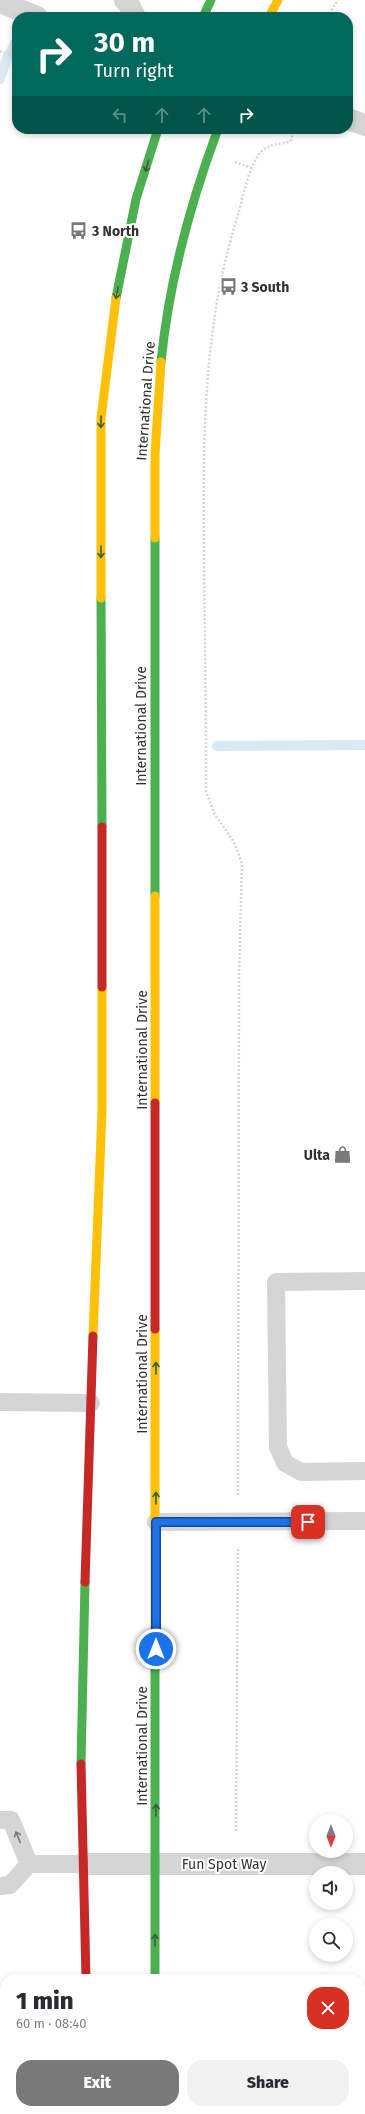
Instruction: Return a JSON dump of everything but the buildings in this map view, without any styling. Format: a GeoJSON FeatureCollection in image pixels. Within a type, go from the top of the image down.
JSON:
{"type":"FeatureCollection","features":[{"type":"Feature","properties":{"kind":"street"},"geometry":{"type":"LineString","coordinates":[[124,0],[127,1],[132,12]]}},
{"type":"Feature","properties":{"kind":"street"},"geometry":{"type":"LineString","coordinates":[[205,12],[211,0]]}},
{"type":"Feature","properties":{"kind":"street"},"geometry":{"type":"LineString","coordinates":[[272,12],[278,0]]}},
{"type":"Feature","properties":{"kind":"street"},"geometry":{"type":"LineString","coordinates":[[0,2],[25,12]]}},
{"type":"Feature","properties":{"kind":"street"},"geometry":{"type":"LineString","coordinates":[[353,121],[365,125]]}},
{"type":"Feature","properties":{"kind":"street"},"geometry":{"type":"LineString","coordinates":[[86,1974],[82,1747],[91,1404],[102,1112],[101,418],[110,328],[130,221],[156,134]]}},
{"type":"Feature","properties":{"kind":"street","name":"International Drive"},"geometry":{"type":"LineString","coordinates":[[155,1974],[156,454],[160,369],[169,306],[183,236],[216,134]]}},
{"type":"Feature","properties":{"kind":"street","name":"Fun Spot Way"},"geometry":{"type":"LineString","coordinates":[[84,1864],[365,1864]]}},
{"type":"Feature","properties":{"kind":"lane"},"geometry":{"type":"LineString","coordinates":[[365,1281],[276,1282],[278,1447],[285,1463],[301,1472],[365,1471]]}},
{"type":"Feature","properties":{"kind":"lane"},"geometry":{"type":"LineString","coordinates":[[0,1402],[91,1404]]}},
{"type":"Feature","properties":{"kind":"lane"},"geometry":{"type":"LineString","coordinates":[[156,1522],[238,1523],[365,1520]]}},
{"type":"Feature","properties":{"kind":"lane"},"geometry":{"type":"LineString","coordinates":[[0,1820],[11,1820],[29,1864]]}},
{"type":"Feature","properties":{"kind":"lane"},"geometry":{"type":"LineString","coordinates":[[0,1886],[10,1885],[29,1864],[84,1864]]}},
{"type":"Feature","properties":{"kind":"path"},"geometry":{"type":"LineString","coordinates":[[330,12],[338,0]]}},
{"type":"Feature","properties":{"kind":"path"},"geometry":{"type":"LineString","coordinates":[[0,51],[12,56]]}},
{"type":"Feature","properties":{"kind":"path"},"geometry":{"type":"LineString","coordinates":[[236,1831],[239,975],[242,864],[234,842],[214,813],[206,791],[203,473],[205,405],[211,334],[228,247],[252,168],[260,154],[269,146],[290,142],[294,134]]}},
{"type":"Feature","properties":{"kind":"waterway"},"geometry":{"type":"LineString","coordinates":[[0,79],[7,58],[12,49]]}},
{"type":"Feature","properties":{"kind":"waterway"},"geometry":{"type":"LineString","coordinates":[[217,746],[365,745]]}},
{"type":"Feature","properties":{"kind":"traffic: fast"},"geometry":{"type":"LineString","coordinates":[[205,12],[211,0]]}},
{"type":"Feature","properties":{"kind":"traffic: fast"},"geometry":{"type":"LineString","coordinates":[[116,298],[136,199],[156,134]]}},
{"type":"Feature","properties":{"kind":"traffic: fast"},"geometry":{"type":"LineString","coordinates":[[161,362],[169,302],[182,243],[198,186],[216,134]]}},
{"type":"Feature","properties":{"kind":"traffic: fast"},"geometry":{"type":"LineString","coordinates":[[155,538],[155,896]]}},
{"type":"Feature","properties":{"kind":"traffic: fast"},"geometry":{"type":"LineString","coordinates":[[101,598],[102,827]]}},
{"type":"Feature","properties":{"kind":"traffic: fast"},"geometry":{"type":"LineString","coordinates":[[81,1764],[85,1582]]}},
{"type":"Feature","properties":{"kind":"traffic: fast"},"geometry":{"type":"LineString","coordinates":[[155,1655],[155,1974]]}},
{"type":"Feature","properties":{"kind":"traffic: slow"},"geometry":{"type":"LineString","coordinates":[[272,12],[278,0]]}},
{"type":"Feature","properties":{"kind":"traffic: slow"},"geometry":{"type":"LineString","coordinates":[[101,598],[101,418],[116,298]]}},
{"type":"Feature","properties":{"kind":"traffic: slow"},"geometry":{"type":"LineString","coordinates":[[155,538],[155,454],[161,362]]}},
{"type":"Feature","properties":{"kind":"traffic: slow"},"geometry":{"type":"LineString","coordinates":[[155,896],[155,1103]]}},
{"type":"Feature","properties":{"kind":"traffic: slow"},"geometry":{"type":"LineString","coordinates":[[93,1336],[102,1111],[102,987]]}},
{"type":"Feature","properties":{"kind":"traffic: slow"},"geometry":{"type":"LineString","coordinates":[[155,1329],[155,1655]]}},
{"type":"Feature","properties":{"kind":"traffic: jam"},"geometry":{"type":"LineString","coordinates":[[102,827],[102,987]]}},
{"type":"Feature","properties":{"kind":"traffic: jam"},"geometry":{"type":"LineString","coordinates":[[155,1103],[155,1329]]}},
{"type":"Feature","properties":{"kind":"traffic: jam"},"geometry":{"type":"LineString","coordinates":[[85,1582],[93,1336]]}},
{"type":"Feature","properties":{"kind":"traffic: jam"},"geometry":{"type":"LineString","coordinates":[[81,1764],[86,1974]]}},
{"type":"Feature","properties":{"kind":"place","name":"3 North"},"geometry":{"type":"Point","coordinates":[79,231]}},
{"type":"Feature","properties":{"kind":"place","name":"3 South"},"geometry":{"type":"Point","coordinates":[228,287]}},
{"type":"Feature","properties":{"kind":"place","name":"Ulta"},"geometry":{"type":"Point","coordinates":[343,1155]}},
{"type":"Feature","properties":{"kind":"route"},"geometry":{"type":"LineString","coordinates":[[156,1649],[156,1522],[308,1522]]}}]}
